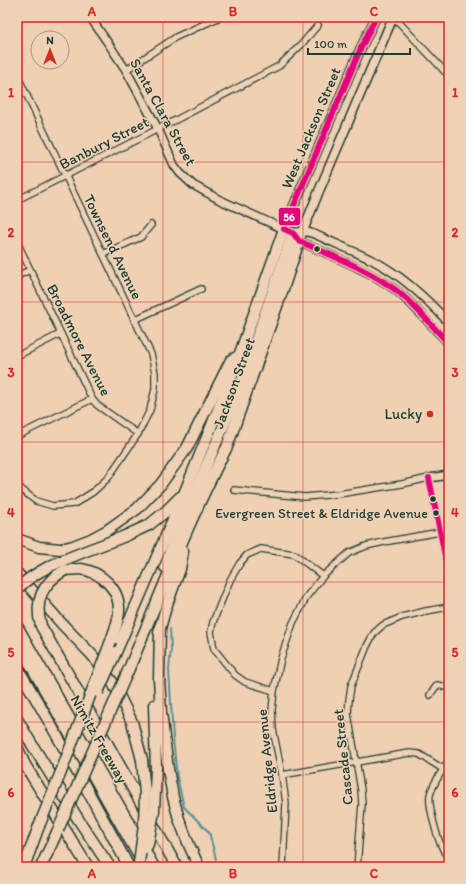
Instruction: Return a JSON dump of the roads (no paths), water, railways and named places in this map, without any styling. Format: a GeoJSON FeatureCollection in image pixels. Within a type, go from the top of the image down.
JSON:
{"type":"FeatureCollection","features":[{"type":"Feature","properties":{"kind":"highway","name":"Jackson Street"},"geometry":{"type":"LineString","coordinates":[[61,772],[116,652],[238,363],[239,356],[284,229]]}},
{"type":"Feature","properties":{"kind":"highway","name":"Jackson Street"},"geometry":{"type":"LineString","coordinates":[[187,531],[227,446],[283,289],[298,235]]}},
{"type":"Feature","properties":{"kind":"highway"},"geometry":{"type":"LineString","coordinates":[[144,634],[174,540],[240,386],[298,235]]}},
{"type":"Feature","properties":{"kind":"highway"},"geometry":{"type":"LineString","coordinates":[[17,539],[39,547],[60,549],[72,546],[106,531],[137,509],[157,489],[188,448],[232,360],[239,356]]}},
{"type":"Feature","properties":{"kind":"highway"},"geometry":{"type":"LineString","coordinates":[[17,589],[43,569],[149,525],[165,512],[186,489]]}},
{"type":"Feature","properties":{"kind":"highway"},"geometry":{"type":"LineString","coordinates":[[141,866],[148,844],[154,811],[156,769],[153,673],[155,646],[166,607],[180,569],[187,531]]}},
{"type":"Feature","properties":{"kind":"highway"},"geometry":{"type":"LineString","coordinates":[[42,867],[144,634],[187,531]]}},
{"type":"Feature","properties":{"kind":"highway"},"geometry":{"type":"LineString","coordinates":[[24,867],[39,826],[61,772],[111,641],[120,611],[118,599],[110,584],[98,574],[82,569],[75,569],[65,570],[56,575],[49,582],[43,592],[38,604],[38,616],[41,626],[177,867]]}},
{"type":"Feature","properties":{"kind":"highway"},"geometry":{"type":"LineString","coordinates":[[17,573],[62,624],[92,655],[113,684],[132,722],[142,760],[145,794],[141,866]]}},
{"type":"Feature","properties":{"kind":"highway","name":"Nimitz Freeway"},"geometry":{"type":"LineString","coordinates":[[17,626],[154,867]]}},
{"type":"Feature","properties":{"kind":"highway"},"geometry":{"type":"LineString","coordinates":[[160,626],[158,679],[168,769],[179,820],[199,867]]}},
{"type":"Feature","properties":{"kind":"highway"},"geometry":{"type":"LineString","coordinates":[[17,641],[141,866]]}},
{"type":"Feature","properties":{"kind":"highway"},"geometry":{"type":"LineString","coordinates":[[17,667],[43,710],[129,867]]}},
{"type":"Feature","properties":{"kind":"highway"},"geometry":{"type":"LineString","coordinates":[[17,718],[80,822],[110,867]]}},
{"type":"Feature","properties":{"kind":"highway"},"geometry":{"type":"LineString","coordinates":[[17,747],[25,765],[88,867]]}},
{"type":"Feature","properties":{"kind":"highway"},"geometry":{"type":"LineString","coordinates":[[45,867],[58,830]]}},
{"type":"Feature","properties":{"kind":"main road","name":"Santa Clara Street"},"geometry":{"type":"LineString","coordinates":[[90,17],[126,70],[158,129],[174,165],[191,184],[226,203],[298,235],[356,266],[391,287],[404,298],[449,344]]}},
{"type":"Feature","properties":{"kind":"main road","name":"West Jackson Street"},"geometry":{"type":"LineString","coordinates":[[284,229],[360,50],[376,17]]}},
{"type":"Feature","properties":{"kind":"main road"},"geometry":{"type":"LineString","coordinates":[[298,235],[394,17]]}},
{"type":"Feature","properties":{"kind":"main road","name":"Santa Clara Street"},"geometry":{"type":"LineString","coordinates":[[298,235],[316,235],[373,260],[414,288],[449,323]]}},
{"type":"Feature","properties":{"kind":"main road"},"geometry":{"type":"LineString","coordinates":[[429,478],[449,474]]}},
{"type":"Feature","properties":{"kind":"street"},"geometry":{"type":"LineString","coordinates":[[126,70],[176,37],[220,17]]}},
{"type":"Feature","properties":{"kind":"street"},"geometry":{"type":"LineString","coordinates":[[394,17],[449,76]]}},
{"type":"Feature","properties":{"kind":"street","name":"Banbury Street"},"geometry":{"type":"LineString","coordinates":[[17,200],[279,66],[301,45],[318,25]]}},
{"type":"Feature","properties":{"kind":"street","name":"Townsend Avenue"},"geometry":{"type":"LineString","coordinates":[[17,75],[151,354],[155,373],[155,389],[150,410],[138,434],[108,478],[93,492],[74,504],[53,506],[36,501],[17,484]]}},
{"type":"Feature","properties":{"kind":"street"},"geometry":{"type":"LineString","coordinates":[[103,254],[141,237],[151,225]]}},
{"type":"Feature","properties":{"kind":"street","name":"Broadmore Avenue"},"geometry":{"type":"LineString","coordinates":[[17,242],[92,399],[97,405],[138,434]]}},
{"type":"Feature","properties":{"kind":"street"},"geometry":{"type":"LineString","coordinates":[[17,276],[30,270]]}},
{"type":"Feature","properties":{"kind":"street"},"geometry":{"type":"LineString","coordinates":[[134,320],[201,289]]}},
{"type":"Feature","properties":{"kind":"street"},"geometry":{"type":"LineString","coordinates":[[17,356],[60,334]]}},
{"type":"Feature","properties":{"kind":"street"},"geometry":{"type":"LineString","coordinates":[[17,436],[92,399]]}},
{"type":"Feature","properties":{"kind":"street"},"geometry":{"type":"LineString","coordinates":[[234,490],[305,498],[402,484],[429,478],[449,575]]}},
{"type":"Feature","properties":{"kind":"street","name":"Eldridge Avenue"},"geometry":{"type":"LineString","coordinates":[[283,867],[286,802],[273,729],[272,710],[274,691],[281,658],[293,623],[307,596],[323,576],[350,553],[366,546],[440,532]]}},
{"type":"Feature","properties":{"kind":"street"},"geometry":{"type":"LineString","coordinates":[[274,691],[245,682],[234,676],[214,649],[211,632],[213,622],[230,580],[240,563],[247,555],[261,549],[294,554],[323,576]]}},
{"type":"Feature","properties":{"kind":"street","name":"Cascade Street"},"geometry":{"type":"LineString","coordinates":[[357,867],[362,804],[348,714],[351,686],[367,646],[374,634],[383,625],[402,617],[449,607]]}},
{"type":"Feature","properties":{"kind":"street"},"geometry":{"type":"LineString","coordinates":[[430,695],[437,685],[446,686],[449,688]]}},
{"type":"Feature","properties":{"kind":"street"},"geometry":{"type":"LineString","coordinates":[[282,775],[410,753],[419,754],[443,769]]}},
{"type":"Feature","properties":{"kind":"street"},"geometry":{"type":"LineString","coordinates":[[449,760],[434,785],[430,795],[430,805],[441,846],[449,857]]}},
{"type":"Feature","properties":{"kind":"waterway"},"geometry":{"type":"LineString","coordinates":[[170,629],[171,649],[169,670],[177,777],[184,807],[209,832],[216,859]]}},
{"type":"Feature","properties":{"kind":"place","name":"Lucky"},"geometry":{"type":"Point","coordinates":[430,414]}},
{"type":"Feature","properties":{"kind":"place","name":"Evergreen Street & Eldridge Avenue"},"geometry":{"type":"Point","coordinates":[436,513]}}]}
